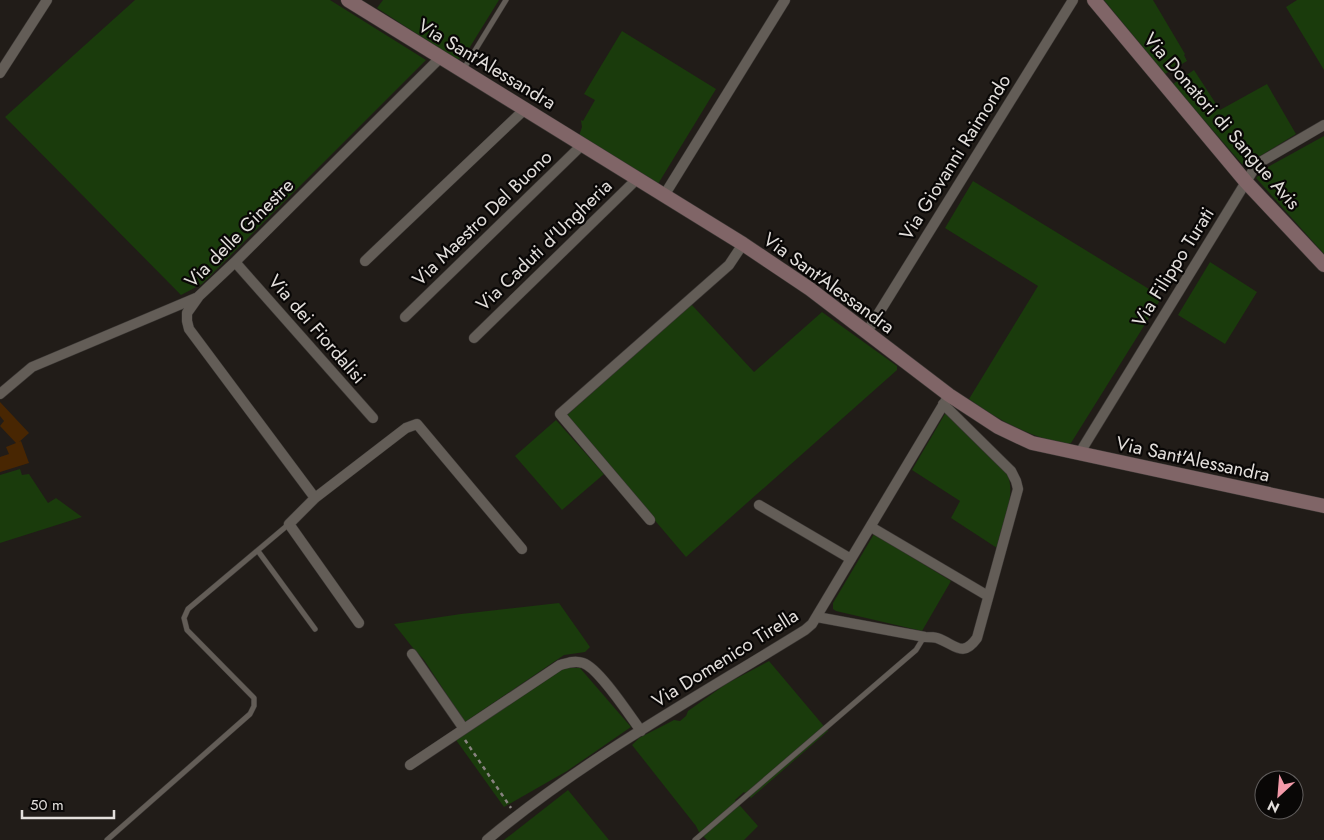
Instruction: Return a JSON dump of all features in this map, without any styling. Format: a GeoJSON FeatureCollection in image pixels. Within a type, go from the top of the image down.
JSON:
{"type":"FeatureCollection","features":[{"type":"Feature","properties":{"kind":"street"},"geometry":{"type":"LineString","coordinates":[[0,73],[48,0]]}},
{"type":"Feature","properties":{"kind":"street","name":"Via Sant'Alessandra"},"geometry":{"type":"LineString","coordinates":[[348,0],[665,194],[743,244],[810,289],[867,332],[946,400],[998,428],[1032,443],[1324,506]]}},
{"type":"Feature","properties":{"kind":"street"},"geometry":{"type":"LineString","coordinates":[[665,194],[785,0]]}},
{"type":"Feature","properties":{"kind":"street","name":"Via Giovanni Raimondo"},"geometry":{"type":"LineString","coordinates":[[867,332],[1074,0]]}},
{"type":"Feature","properties":{"kind":"street","name":"Via Donatori di Sangue Avis"},"geometry":{"type":"LineString","coordinates":[[1094,0],[1246,182],[1324,265]]}},
{"type":"Feature","properties":{"kind":"street","name":"Via delle Ginestre"},"geometry":{"type":"LineString","coordinates":[[315,498],[189,328],[186,321],[187,313],[199,296],[440,57]]}},
{"type":"Feature","properties":{"kind":"street"},"geometry":{"type":"LineString","coordinates":[[365,261],[525,109]]}},
{"type":"Feature","properties":{"kind":"street","name":"Via Filippo Turati"},"geometry":{"type":"LineString","coordinates":[[1079,454],[1257,164],[1324,124]]}},
{"type":"Feature","properties":{"kind":"street","name":"Via Maestro Del Buono"},"geometry":{"type":"LineString","coordinates":[[406,317],[583,144]]}},
{"type":"Feature","properties":{"kind":"street","name":"Via Caduti d'Ungheria"},"geometry":{"type":"LineString","coordinates":[[474,338],[638,178]]}},
{"type":"Feature","properties":{"kind":"street"},"geometry":{"type":"LineString","coordinates":[[650,520],[560,414],[729,265],[743,244]]}},
{"type":"Feature","properties":{"kind":"street","name":"Via dei Fiordalisi"},"geometry":{"type":"LineString","coordinates":[[235,262],[374,418]]}},
{"type":"Feature","properties":{"kind":"street"},"geometry":{"type":"LineString","coordinates":[[0,394],[32,366],[199,296]]}},
{"type":"Feature","properties":{"kind":"street"},"geometry":{"type":"LineString","coordinates":[[817,616],[937,638],[957,648],[966,649],[977,638],[1018,489],[1011,471],[946,400]]}},
{"type":"Feature","properties":{"kind":"street","name":"Via Domenico Tirella"},"geometry":{"type":"LineString","coordinates":[[487,840],[516,816],[587,764],[806,630],[817,616],[946,400]]}},
{"type":"Feature","properties":{"kind":"street"},"geometry":{"type":"LineString","coordinates":[[359,623],[289,524],[315,498],[406,428],[417,424],[522,549]]}},
{"type":"Feature","properties":{"kind":"street"},"geometry":{"type":"LineString","coordinates":[[760,505],[851,559]]}},
{"type":"Feature","properties":{"kind":"street"},"geometry":{"type":"LineString","coordinates":[[871,526],[988,596]]}},
{"type":"Feature","properties":{"kind":"street"},"geometry":{"type":"LineString","coordinates":[[412,654],[462,731]]}},
{"type":"Feature","properties":{"kind":"street"},"geometry":{"type":"LineString","coordinates":[[410,765],[560,665],[571,662],[584,663],[598,674],[641,731]]}},
{"type":"Feature","properties":{"kind":"lane"},"geometry":{"type":"LineString","coordinates":[[463,70],[506,0]]}},
{"type":"Feature","properties":{"kind":"lane"},"geometry":{"type":"LineString","coordinates":[[107,840],[250,714],[254,706],[254,698],[187,630],[184,618],[188,610],[289,524]]}},
{"type":"Feature","properties":{"kind":"lane"},"geometry":{"type":"LineString","coordinates":[[258,551],[315,629]]}},
{"type":"Feature","properties":{"kind":"lane"},"geometry":{"type":"LineString","coordinates":[[695,840],[916,650],[925,637]]}},
{"type":"Feature","properties":{"kind":"path"},"geometry":{"type":"LineString","coordinates":[[462,731],[516,816]]}},
{"type":"Feature","properties":{"kind":"green space"},"geometry":{"type":"Polygon","coordinates":[[[135,0],[330,0],[426,60],[202,284],[181,295],[5,117],[135,0]]]}},
{"type":"Feature","properties":{"kind":"green space"},"geometry":{"type":"Polygon","coordinates":[[[383,0],[499,0],[465,55],[457,60],[377,8],[383,0]]]}},
{"type":"Feature","properties":{"kind":"green space"},"geometry":{"type":"Polygon","coordinates":[[[1104,0],[1153,0],[1185,54],[1187,61],[1165,74],[1104,0]]]}},
{"type":"Feature","properties":{"kind":"green space"},"geometry":{"type":"Polygon","coordinates":[[[1297,0],[1324,0],[1324,70],[1286,7],[1297,0]]]}},
{"type":"Feature","properties":{"kind":"green space"},"geometry":{"type":"Polygon","coordinates":[[[622,31],[716,89],[658,184],[579,136],[582,127],[581,120],[583,121],[595,100],[584,94],[622,31]]]}},
{"type":"Feature","properties":{"kind":"green space"},"geometry":{"type":"Polygon","coordinates":[[[1194,70],[1220,110],[1267,84],[1296,134],[1247,164],[1242,164],[1173,84],[1194,70]]]}},
{"type":"Feature","properties":{"kind":"green space"},"geometry":{"type":"Polygon","coordinates":[[[1324,136],[1324,254],[1256,178],[1266,168],[1324,136]]]}},
{"type":"Feature","properties":{"kind":"green space"},"geometry":{"type":"Polygon","coordinates":[[[973,181],[1162,297],[1071,443],[1060,443],[1017,428],[997,418],[969,399],[1038,286],[945,228],[973,181]]]}},
{"type":"Feature","properties":{"kind":"green space"},"geometry":{"type":"Polygon","coordinates":[[[1210,262],[1257,292],[1225,344],[1178,315],[1210,262]]]}},
{"type":"Feature","properties":{"kind":"green space"},"geometry":{"type":"Polygon","coordinates":[[[691,304],[754,372],[822,312],[897,366],[897,370],[686,557],[566,416],[691,304]]]}},
{"type":"Feature","properties":{"kind":"green space"},"geometry":{"type":"Polygon","coordinates":[[[946,412],[1008,475],[1010,484],[1009,502],[997,548],[951,518],[960,501],[912,470],[946,412]]]}},
{"type":"Feature","properties":{"kind":"green space"},"geometry":{"type":"Polygon","coordinates":[[[556,420],[604,474],[562,510],[515,456],[556,420]]]}},
{"type":"Feature","properties":{"kind":"green space"},"geometry":{"type":"Polygon","coordinates":[[[20,469],[22,475],[29,474],[48,503],[56,498],[82,517],[0,543],[0,475],[20,469]]]}},
{"type":"Feature","properties":{"kind":"green space"},"geometry":{"type":"Polygon","coordinates":[[[874,534],[951,581],[922,631],[833,609],[833,603],[874,534]]]}},
{"type":"Feature","properties":{"kind":"green space"},"geometry":{"type":"Polygon","coordinates":[[[559,603],[590,647],[585,652],[564,655],[465,722],[424,660],[394,624],[461,614],[559,603]]]}},
{"type":"Feature","properties":{"kind":"green space"},"geometry":{"type":"Polygon","coordinates":[[[769,661],[828,731],[751,798],[744,792],[735,800],[758,826],[744,840],[707,840],[632,745],[639,738],[674,720],[680,721],[686,716],[688,711],[726,684],[769,661]]]}},
{"type":"Feature","properties":{"kind":"green space"},"geometry":{"type":"Polygon","coordinates":[[[564,668],[580,668],[631,727],[567,771],[504,807],[456,740],[564,668]]]}},
{"type":"Feature","properties":{"kind":"green space"},"geometry":{"type":"Polygon","coordinates":[[[568,790],[609,840],[504,840],[568,790]]]}},
{"type":"Feature","properties":{"kind":"building"},"geometry":{"type":"Polygon","coordinates":[[[0,402],[29,433],[19,442],[21,441],[29,463],[0,472],[0,457],[9,454],[6,447],[16,443],[0,426],[4,421],[0,416],[0,402]]]}}]}
